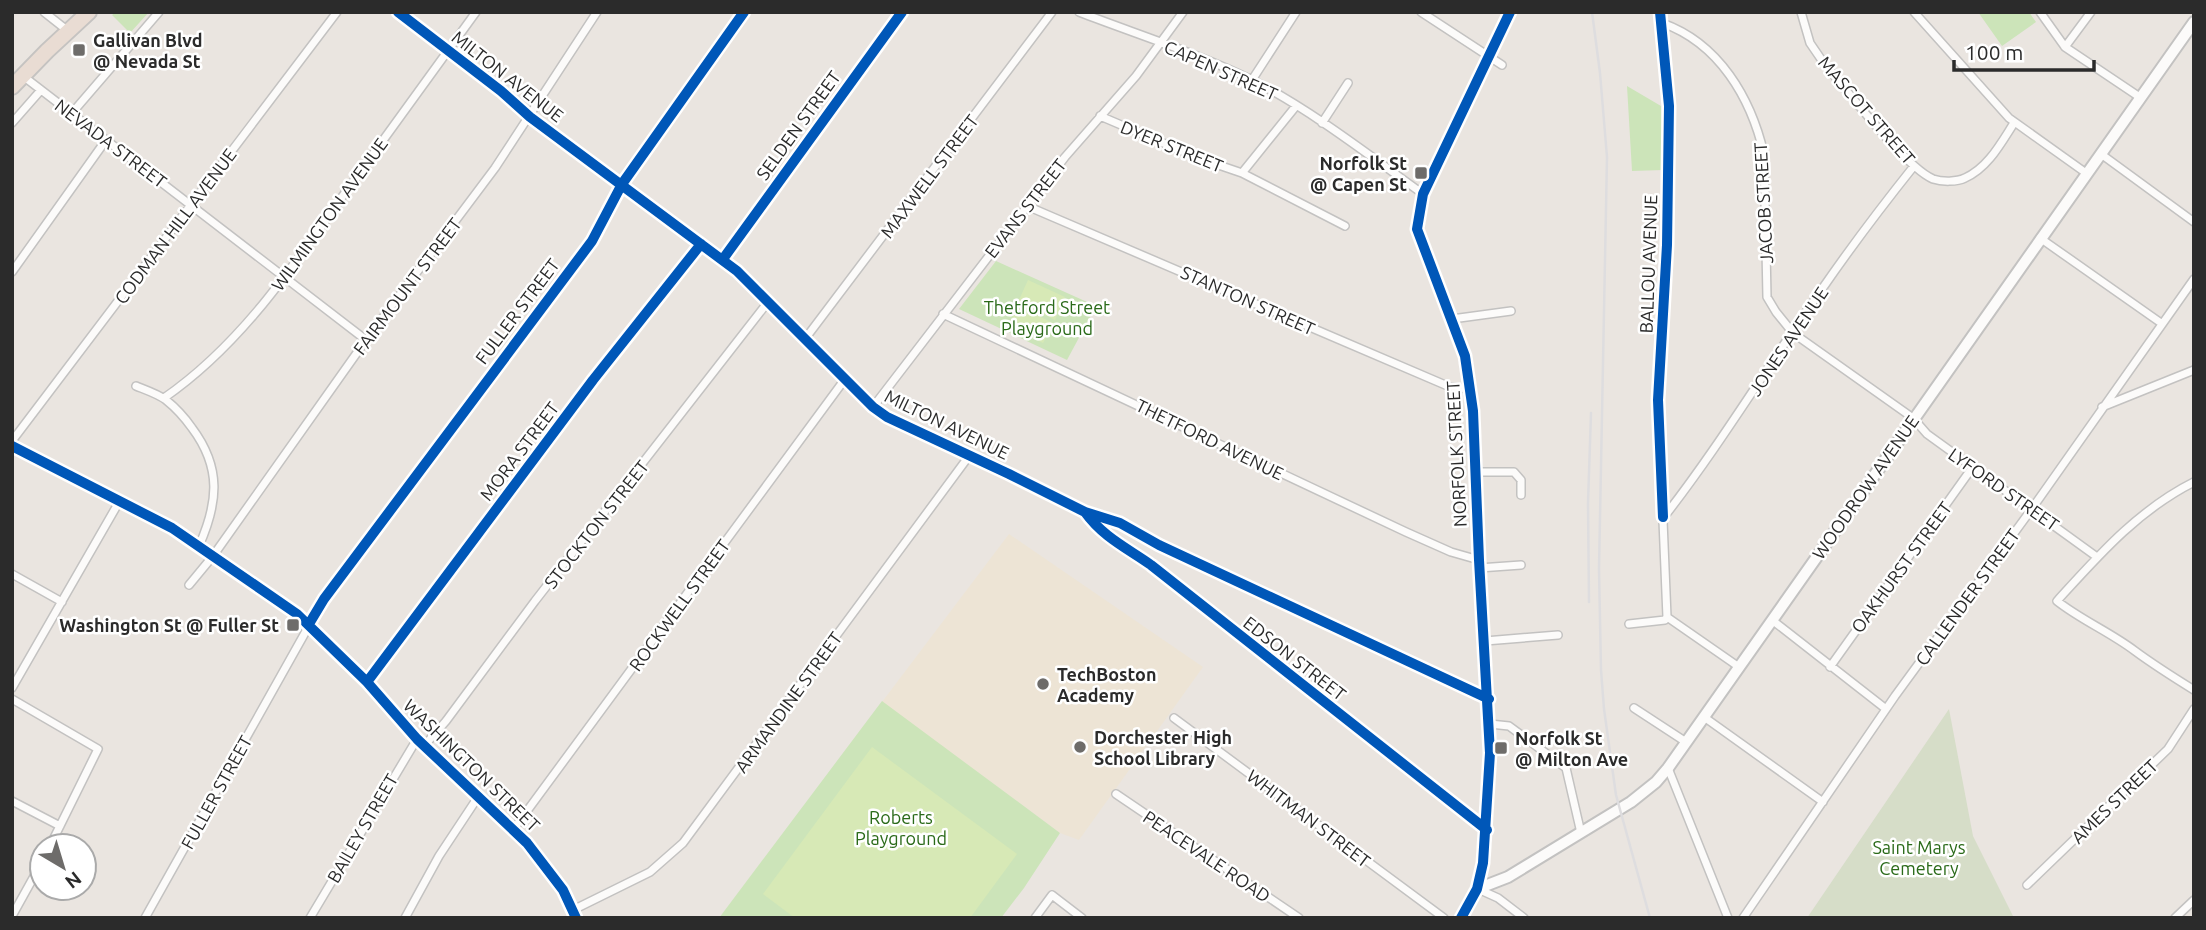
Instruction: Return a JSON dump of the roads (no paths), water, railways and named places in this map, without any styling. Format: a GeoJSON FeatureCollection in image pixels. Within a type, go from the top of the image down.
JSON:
{"type":"FeatureCollection","features":[{"type":"Feature","properties":{"kind":"highway"},"geometry":{"type":"LineString","coordinates":[[12,87],[89,12]]}},
{"type":"Feature","properties":{"kind":"street"},"geometry":{"type":"LineString","coordinates":[[44,12],[68,31]]}},
{"type":"Feature","properties":{"kind":"street"},"geometry":{"type":"LineString","coordinates":[[72,113],[159,12]]}},
{"type":"Feature","properties":{"kind":"street","name":"CODMAN HILL AVENUE"},"geometry":{"type":"LineString","coordinates":[[12,444],[337,12]]}},
{"type":"Feature","properties":{"kind":"street","name":"MILTON AVENUE"},"geometry":{"type":"LineString","coordinates":[[398,12],[501,91],[530,117],[723,259],[873,407],[887,417],[1085,512],[1120,523],[1159,545],[1489,699]]}},
{"type":"Feature","properties":{"kind":"street","name":"WILMINGTON AVENUE"},"geometry":{"type":"LineString","coordinates":[[164,398],[197,372],[228,342],[283,279],[476,12]]}},
{"type":"Feature","properties":{"kind":"street","name":"FAIRMOUNT STREET"},"geometry":{"type":"LineString","coordinates":[[189,585],[366,340],[495,168],[597,12]]}},
{"type":"Feature","properties":{"kind":"street","name":"FULLER STREET"},"geometry":{"type":"LineString","coordinates":[[145,918],[324,599],[592,241],[622,184],[744,12]]}},
{"type":"Feature","properties":{"kind":"street","name":"SELDEN STREET"},"geometry":{"type":"LineString","coordinates":[[723,259],[902,12]]}},
{"type":"Feature","properties":{"kind":"street","name":"MAXWELL STREET"},"geometry":{"type":"LineString","coordinates":[[805,339],[1052,12]]}},
{"type":"Feature","properties":{"kind":"street","name":"CAPEN STREET"},"geometry":{"type":"LineString","coordinates":[[1079,12],[1252,80],[1322,123],[1423,194]]}},
{"type":"Feature","properties":{"kind":"street","name":"EVANS STREET"},"geometry":{"type":"LineString","coordinates":[[873,407],[1027,206],[1163,43],[1183,12]]}},
{"type":"Feature","properties":{"kind":"street"},"geometry":{"type":"LineString","coordinates":[[1252,80],[1296,12]]}},
{"type":"Feature","properties":{"kind":"street"},"geometry":{"type":"LineString","coordinates":[[1421,12],[1502,65]]}},
{"type":"Feature","properties":{"kind":"street","name":"NORFOLK STREET"},"geometry":{"type":"LineString","coordinates":[[1461,918],[1477,889],[1484,859],[1490,724],[1471,389],[1465,356],[1417,229],[1423,194],[1510,12]]}},
{"type":"Feature","properties":{"kind":"street","name":"BALLOU AVENUE"},"geometry":{"type":"LineString","coordinates":[[1660,12],[1669,106],[1667,245],[1658,400],[1667,617]]}},
{"type":"Feature","properties":{"kind":"street","name":"MASCOT STREET"},"geometry":{"type":"LineString","coordinates":[[1801,12],[1810,43],[1823,62],[1914,166],[1934,179],[1962,180],[1983,166],[2014,123]]}},
{"type":"Feature","properties":{"kind":"street"},"geometry":{"type":"LineString","coordinates":[[1914,12],[2014,123],[2086,173]]}},
{"type":"Feature","properties":{"kind":"street"},"geometry":{"type":"LineString","coordinates":[[2040,12],[2065,47],[2141,99]]}},
{"type":"Feature","properties":{"kind":"street"},"geometry":{"type":"LineString","coordinates":[[2065,47],[2091,12]]}},
{"type":"Feature","properties":{"kind":"street","name":"WOODROW AVENUE"},"geometry":{"type":"LineString","coordinates":[[1477,889],[1508,877],[1581,833],[1645,792],[1668,768],[2194,22]]}},
{"type":"Feature","properties":{"kind":"street","name":"JACOB STREET"},"geometry":{"type":"LineString","coordinates":[[1662,23],[1681,31],[1725,67],[1751,111],[1764,154],[1767,297],[1776,312],[1793,333],[1913,418]]}},
{"type":"Feature","properties":{"kind":"street","name":"NEVADA STREET"},"geometry":{"type":"LineString","coordinates":[[22,76],[192,205],[283,279],[366,340]]}},
{"type":"Feature","properties":{"kind":"street"},"geometry":{"type":"LineString","coordinates":[[1322,123],[1348,83]]}},
{"type":"Feature","properties":{"kind":"street"},"geometry":{"type":"LineString","coordinates":[[12,123],[41,90]]}},
{"type":"Feature","properties":{"kind":"street","name":"DYER STREET"},"geometry":{"type":"LineString","coordinates":[[1100,116],[1200,159],[1242,173],[1296,106]]}},
{"type":"Feature","properties":{"kind":"street"},"geometry":{"type":"LineString","coordinates":[[12,272],[106,140]]}},
{"type":"Feature","properties":{"kind":"street"},"geometry":{"type":"LineString","coordinates":[[2101,154],[2194,222]]}},
{"type":"Feature","properties":{"kind":"street","name":"JONES AVENUE"},"geometry":{"type":"LineString","coordinates":[[1663,517],[1688,486],[1879,210],[1914,166]]}},
{"type":"Feature","properties":{"kind":"street"},"geometry":{"type":"LineString","coordinates":[[1242,173],[1345,226]]}},
{"type":"Feature","properties":{"kind":"street","name":"STANTON STREET"},"geometry":{"type":"LineString","coordinates":[[1027,206],[1450,387],[1471,389]]}},
{"type":"Feature","properties":{"kind":"street"},"geometry":{"type":"LineString","coordinates":[[2040,238],[2161,323]]}},
{"type":"Feature","properties":{"kind":"street","name":"MORA STREET"},"geometry":{"type":"LineString","coordinates":[[367,682],[593,380],[701,244]]}},
{"type":"Feature","properties":{"kind":"street","name":"CALLENDER STREET"},"geometry":{"type":"LineString","coordinates":[[1743,918],[1886,709],[2194,279]]}},
{"type":"Feature","properties":{"kind":"street","name":"STOCKTON STREET"},"geometry":{"type":"LineString","coordinates":[[420,742],[446,721],[535,601],[768,302]]}},
{"type":"Feature","properties":{"kind":"street"},"geometry":{"type":"LineString","coordinates":[[1452,319],[1511,311]]}},
{"type":"Feature","properties":{"kind":"street","name":"THETFORD AVENUE"},"geometry":{"type":"LineString","coordinates":[[943,314],[1479,564]]}},
{"type":"Feature","properties":{"kind":"street"},"geometry":{"type":"LineString","coordinates":[[2102,407],[2194,370]]}},
{"type":"Feature","properties":{"kind":"street","name":"ROCKWELL STREET"},"geometry":{"type":"LineString","coordinates":[[513,830],[845,379]]}},
{"type":"Feature","properties":{"kind":"street"},"geometry":{"type":"LineString","coordinates":[[136,386],[164,398],[177,409],[202,440],[211,464],[214,502],[199,546]]}},
{"type":"Feature","properties":{"kind":"street","name":"LYFORD STREET"},"geometry":{"type":"LineString","coordinates":[[1913,418],[1927,434],[1972,468],[2097,557]]}},
{"type":"Feature","properties":{"kind":"street","name":"WASHINGTON STREET"},"geometry":{"type":"LineString","coordinates":[[12,444],[172,528],[309,624],[367,682],[420,742],[513,830],[549,870],[574,914]]}},
{"type":"Feature","properties":{"kind":"street","name":"ARMANDINE STREET"},"geometry":{"type":"LineString","coordinates":[[574,914],[650,872],[683,843],[969,456]]}},
{"type":"Feature","properties":{"kind":"street","name":"OAKHURST STREET"},"geometry":{"type":"LineString","coordinates":[[1830,667],[1972,468]]}},
{"type":"Feature","properties":{"kind":"street"},"geometry":{"type":"LineString","coordinates":[[1476,472],[1514,472],[1521,480],[1521,495]]}},
{"type":"Feature","properties":{"kind":"street"},"geometry":{"type":"LineString","coordinates":[[2194,482],[2141,515],[2097,557],[2057,601],[2194,690]]}},
{"type":"Feature","properties":{"kind":"street"},"geometry":{"type":"LineString","coordinates":[[12,688],[119,502]]}},
{"type":"Feature","properties":{"kind":"street","name":"EDSON STREET"},"geometry":{"type":"LineString","coordinates":[[1085,512],[1096,527],[1112,541],[1151,565],[1487,830]]}},
{"type":"Feature","properties":{"kind":"street"},"geometry":{"type":"LineString","coordinates":[[1112,541],[1110,530],[1120,523]]}},
{"type":"Feature","properties":{"kind":"street"},"geometry":{"type":"LineString","coordinates":[[1132,554],[1143,550],[1143,535]]}},
{"type":"Feature","properties":{"kind":"street"},"geometry":{"type":"LineString","coordinates":[[1479,564],[1521,565]]}},
{"type":"Feature","properties":{"kind":"street"},"geometry":{"type":"LineString","coordinates":[[12,574],[62,602]]}},
{"type":"Feature","properties":{"kind":"street"},"geometry":{"type":"LineString","coordinates":[[1629,624],[1665,620],[1667,617],[1739,667]]}},
{"type":"Feature","properties":{"kind":"street"},"geometry":{"type":"LineString","coordinates":[[1772,620],[1886,709]]}},
{"type":"Feature","properties":{"kind":"street"},"geometry":{"type":"LineString","coordinates":[[1485,642],[1558,635]]}},
{"type":"Feature","properties":{"kind":"street"},"geometry":{"type":"LineString","coordinates":[[12,699],[98,749],[57,832]]}},
{"type":"Feature","properties":{"kind":"street"},"geometry":{"type":"LineString","coordinates":[[1634,708],[1686,743]]}},
{"type":"Feature","properties":{"kind":"street","name":"AMES STREET"},"geometry":{"type":"LineString","coordinates":[[2027,885],[2168,749],[2194,709]]}},
{"type":"Feature","properties":{"kind":"street"},"geometry":{"type":"LineString","coordinates":[[1704,717],[1823,802]]}},
{"type":"Feature","properties":{"kind":"street","name":"WHITMAN STREET"},"geometry":{"type":"LineString","coordinates":[[1174,718],[1444,918]]}},
{"type":"Feature","properties":{"kind":"street"},"geometry":{"type":"LineString","coordinates":[[1490,724],[1509,726],[1566,768],[1581,833]]}},
{"type":"Feature","properties":{"kind":"street","name":"BAILEY STREET"},"geometry":{"type":"LineString","coordinates":[[310,918],[420,742]]}},
{"type":"Feature","properties":{"kind":"street"},"geometry":{"type":"LineString","coordinates":[[1668,768],[1728,918]]}},
{"type":"Feature","properties":{"kind":"street","name":"PEACEVALE ROAD"},"geometry":{"type":"LineString","coordinates":[[1116,794],[1299,918]]}},
{"type":"Feature","properties":{"kind":"street"},"geometry":{"type":"LineString","coordinates":[[405,918],[439,856],[478,797]]}},
{"type":"Feature","properties":{"kind":"street"},"geometry":{"type":"LineString","coordinates":[[12,801],[60,826]]}},
{"type":"Feature","properties":{"kind":"street"},"geometry":{"type":"LineString","coordinates":[[12,916],[28,887]]}},
{"type":"Feature","properties":{"kind":"street"},"geometry":{"type":"LineString","coordinates":[[1477,889],[1498,898],[1524,918]]}},
{"type":"Feature","properties":{"kind":"street"},"geometry":{"type":"LineString","coordinates":[[1035,918],[1052,895],[1082,918]]}},
{"type":"Feature","properties":{"kind":"street"},"geometry":{"type":"LineString","coordinates":[[2175,918],[2194,900]]}},
{"type":"Feature","properties":{"kind":"railway"},"geometry":{"type":"LineString","coordinates":[[1592,12],[1607,157],[1599,569],[1601,670],[1616,795],[1650,918]]}},
{"type":"Feature","properties":{"kind":"railway"},"geometry":{"type":"LineString","coordinates":[[1589,602],[1591,413]]}},
{"type":"Feature","properties":{"kind":"place","name":"Gallivan Blvd @ Nevada St"},"geometry":{"type":"Point","coordinates":[79,50]}},
{"type":"Feature","properties":{"kind":"place","name":"Norfolk St @ Capen St"},"geometry":{"type":"Point","coordinates":[1421,173]}},
{"type":"Feature","properties":{"kind":"place","name":"Washington St @ Fuller St"},"geometry":{"type":"Point","coordinates":[293,625]}},
{"type":"Feature","properties":{"kind":"place","name":"TechBoston Academy"},"geometry":{"type":"Point","coordinates":[1043,684]}},
{"type":"Feature","properties":{"kind":"place","name":"Dorchester High School Library"},"geometry":{"type":"Point","coordinates":[1080,747]}},
{"type":"Feature","properties":{"kind":"place","name":"Norfolk St @ Milton Ave"},"geometry":{"type":"Point","coordinates":[1501,748]}},
{"type":"Feature","properties":{"kind":"park label","name":"Thetford Street Playground"},"geometry":{"type":"Point","coordinates":[1047,317]}},
{"type":"Feature","properties":{"kind":"park label","name":"Roberts Playground"},"geometry":{"type":"Point","coordinates":[901,827]}},
{"type":"Feature","properties":{"kind":"park label","name":"Saint Marys Cemetery"},"geometry":{"type":"Point","coordinates":[1919,857]}}]}
